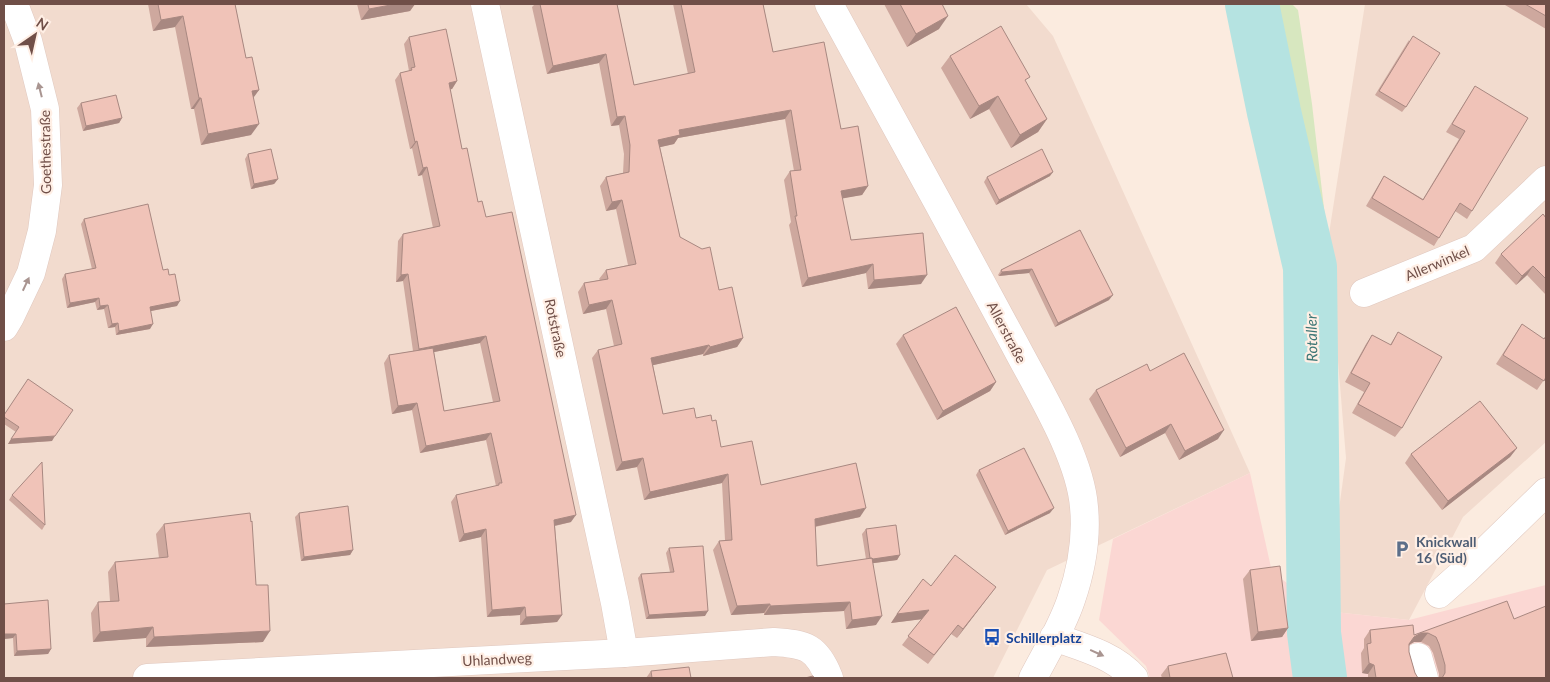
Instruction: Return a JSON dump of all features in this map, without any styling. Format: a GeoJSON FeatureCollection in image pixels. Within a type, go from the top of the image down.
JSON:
{"type":"FeatureCollection","features":[{"type":"Feature","properties":{"kind":"street","name":"Goethestraße"},"geometry":{"type":"LineString","coordinates":[[4,327],[31,273],[42,231],[48,184],[45,109],[28,41],[14,4]]}},
{"type":"Feature","properties":{"kind":"street","name":"Rotstraße"},"geometry":{"type":"LineString","coordinates":[[486,4],[613,594],[624,653]]}},
{"type":"Feature","properties":{"kind":"street","name":"Allerstraße"},"geometry":{"type":"LineString","coordinates":[[828,4],[970,260],[1061,433],[1078,473],[1084,507],[1084,544],[1071,600],[1033,678]]}},
{"type":"Feature","properties":{"kind":"street","name":"Allerwinkel"},"geometry":{"type":"LineString","coordinates":[[1364,293],[1474,248],[1546,180]]}},
{"type":"Feature","properties":{"kind":"street"},"geometry":{"type":"LineString","coordinates":[[1439,594],[1546,492]]}},
{"type":"Feature","properties":{"kind":"street"},"geometry":{"type":"LineString","coordinates":[[1054,637],[1100,654],[1126,669],[1134,678]]}},
{"type":"Feature","properties":{"kind":"street","name":"Uhlandweg"},"geometry":{"type":"LineString","coordinates":[[147,678],[624,653],[774,642],[804,646],[818,656],[829,678]]}},
{"type":"Feature","properties":{"kind":"shaded area"},"geometry":{"type":"Polygon","coordinates":[[[4,4],[1026,4],[1053,36],[1250,473],[1047,570],[993,678],[4,678],[4,4]]]}},
{"type":"Feature","properties":{"kind":"shaded area"},"geometry":{"type":"Polygon","coordinates":[[[1365,4],[1546,4],[1546,442],[1463,517],[1409,620],[1325,611],[1346,458],[1328,240],[1365,4]]]}},
{"type":"Feature","properties":{"kind":"shaded area"},"geometry":{"type":"Polygon","coordinates":[[[1250,473],[1272,572],[1325,611],[1409,620],[1546,585],[1546,678],[1150,678],[1146,666],[1099,620],[1113,539],[1250,473]]]}},
{"type":"Feature","properties":{"kind":"green space"},"geometry":{"type":"Polygon","coordinates":[[[1228,4],[1292,4],[1298,10],[1312,104],[1335,304],[1336,504],[1328,645],[1334,678],[1299,678],[1295,647],[1289,296],[1248,50],[1228,4]]]}},
{"type":"Feature","properties":{"kind":"building"},"geometry":{"type":"Polygon","coordinates":[[[158,4],[235,4],[246,58],[252,57],[259,90],[252,91],[259,124],[208,134],[183,16],[161,20],[158,4]]]}},
{"type":"Feature","properties":{"kind":"building"},"geometry":{"type":"Polygon","coordinates":[[[368,4],[396,4],[369,9],[368,4]]]}},
{"type":"Feature","properties":{"kind":"building"},"geometry":{"type":"Polygon","coordinates":[[[540,4],[617,4],[634,85],[695,72],[681,4],[763,4],[773,52],[824,42],[841,129],[858,126],[868,186],[841,191],[851,240],[923,233],[927,275],[874,280],[873,264],[808,278],[795,216],[797,216],[790,171],[801,170],[791,110],[679,130],[680,135],[658,140],[680,237],[702,249],[710,247],[719,290],[732,287],[743,338],[710,347],[709,345],[651,358],[663,414],[694,408],[696,418],[711,415],[712,421],[716,420],[721,447],[752,441],[761,485],[856,463],[866,508],[815,519],[817,566],[872,558],[882,616],[852,620],[850,602],[737,606],[719,541],[732,540],[728,474],[650,492],[643,458],[622,462],[598,350],[622,344],[612,300],[589,305],[584,283],[608,279],[606,270],[636,264],[622,200],[612,202],[606,177],[629,172],[630,145],[625,116],[617,117],[606,54],[553,66],[540,4]]]}},
{"type":"Feature","properties":{"kind":"building"},"geometry":{"type":"Polygon","coordinates":[[[900,4],[942,4],[948,16],[916,34],[900,4]]]}},
{"type":"Feature","properties":{"kind":"building"},"geometry":{"type":"Polygon","coordinates":[[[1525,4],[1546,4],[1546,16],[1525,4]]]}},
{"type":"Feature","properties":{"kind":"building"},"geometry":{"type":"Polygon","coordinates":[[[1001,26],[1030,77],[1025,80],[1047,119],[1020,135],[998,96],[979,106],[950,56],[1001,26]]]}},
{"type":"Feature","properties":{"kind":"building"},"geometry":{"type":"Polygon","coordinates":[[[446,29],[457,81],[449,83],[462,149],[467,148],[478,202],[482,201],[486,217],[512,212],[576,515],[554,520],[562,615],[526,617],[525,607],[492,610],[486,529],[464,534],[456,495],[502,483],[491,433],[426,446],[417,403],[398,406],[389,355],[433,348],[444,411],[500,401],[486,336],[419,349],[408,274],[401,275],[403,234],[440,226],[427,167],[423,168],[417,141],[415,142],[400,73],[412,70],[411,68],[415,67],[409,37],[446,29]]]}},
{"type":"Feature","properties":{"kind":"building"},"geometry":{"type":"Polygon","coordinates":[[[1413,36],[1440,53],[1406,107],[1379,91],[1413,36]]]}},
{"type":"Feature","properties":{"kind":"building"},"geometry":{"type":"Polygon","coordinates":[[[1475,86],[1528,118],[1472,211],[1460,203],[1439,238],[1372,198],[1384,176],[1423,200],[1465,131],[1452,124],[1475,86]]]}},
{"type":"Feature","properties":{"kind":"building"},"geometry":{"type":"Polygon","coordinates":[[[116,95],[122,118],[86,126],[81,103],[116,95]]]}},
{"type":"Feature","properties":{"kind":"building"},"geometry":{"type":"Polygon","coordinates":[[[271,149],[278,179],[254,184],[248,154],[271,149]]]}},
{"type":"Feature","properties":{"kind":"building"},"geometry":{"type":"Polygon","coordinates":[[[1042,149],[1053,172],[999,200],[987,177],[1042,149]]]}},
{"type":"Feature","properties":{"kind":"building"},"geometry":{"type":"Polygon","coordinates":[[[148,204],[163,270],[168,269],[169,275],[175,274],[180,301],[150,307],[153,324],[119,331],[118,323],[112,324],[108,305],[100,306],[99,298],[70,303],[65,274],[96,268],[84,219],[148,204]]]}},
{"type":"Feature","properties":{"kind":"building"},"geometry":{"type":"Polygon","coordinates":[[[1543,214],[1546,218],[1546,279],[1533,266],[1522,276],[1501,254],[1543,214]]]}},
{"type":"Feature","properties":{"kind":"building"},"geometry":{"type":"Polygon","coordinates":[[[1080,230],[1113,295],[1058,323],[1032,269],[1002,272],[1001,270],[1080,230]]]}},
{"type":"Feature","properties":{"kind":"building"},"geometry":{"type":"Polygon","coordinates":[[[956,307],[996,382],[943,411],[903,335],[956,307]]]}},
{"type":"Feature","properties":{"kind":"building"},"geometry":{"type":"Polygon","coordinates":[[[1522,324],[1544,339],[1546,336],[1546,377],[1544,381],[1503,355],[1522,324]]]}},
{"type":"Feature","properties":{"kind":"building"},"geometry":{"type":"Polygon","coordinates":[[[1398,332],[1442,357],[1402,428],[1358,404],[1370,383],[1351,373],[1372,335],[1391,345],[1398,332]]]}},
{"type":"Feature","properties":{"kind":"building"},"geometry":{"type":"Polygon","coordinates":[[[1184,353],[1224,430],[1185,451],[1171,424],[1126,448],[1096,390],[1147,364],[1150,371],[1184,353]]]}},
{"type":"Feature","properties":{"kind":"building"},"geometry":{"type":"Polygon","coordinates":[[[28,379],[73,410],[55,436],[11,439],[19,427],[4,417],[4,415],[28,379]]]}},
{"type":"Feature","properties":{"kind":"building"},"geometry":{"type":"Polygon","coordinates":[[[1480,401],[1517,448],[1448,501],[1411,454],[1480,401]]]}},
{"type":"Feature","properties":{"kind":"building"},"geometry":{"type":"Polygon","coordinates":[[[1024,448],[1054,508],[1008,531],[979,470],[1024,448]]]}},
{"type":"Feature","properties":{"kind":"building"},"geometry":{"type":"Polygon","coordinates":[[[42,462],[45,525],[12,495],[42,462]]]}},
{"type":"Feature","properties":{"kind":"building"},"geometry":{"type":"Polygon","coordinates":[[[348,506],[353,550],[304,557],[299,513],[348,506]]]}},
{"type":"Feature","properties":{"kind":"building"},"geometry":{"type":"Polygon","coordinates":[[[250,513],[256,585],[268,585],[270,631],[154,637],[153,627],[100,632],[98,602],[119,601],[115,562],[168,557],[164,524],[250,513]]]}},
{"type":"Feature","properties":{"kind":"building"},"geometry":{"type":"Polygon","coordinates":[[[896,525],[900,555],[870,558],[866,529],[896,525]]]}},
{"type":"Feature","properties":{"kind":"building"},"geometry":{"type":"Polygon","coordinates":[[[703,546],[708,611],[649,615],[641,574],[674,572],[669,548],[703,546]]]}},
{"type":"Feature","properties":{"kind":"building"},"geometry":{"type":"Polygon","coordinates":[[[955,555],[996,587],[963,629],[958,625],[934,655],[908,636],[929,610],[897,614],[923,579],[931,586],[955,555]]]}},
{"type":"Feature","properties":{"kind":"building"},"geometry":{"type":"Polygon","coordinates":[[[1280,566],[1288,628],[1258,632],[1250,570],[1280,566]]]}},
{"type":"Feature","properties":{"kind":"building"},"geometry":{"type":"Polygon","coordinates":[[[48,600],[51,649],[17,651],[16,634],[4,634],[4,604],[48,600]]]}},
{"type":"Feature","properties":{"kind":"building"},"geometry":{"type":"Polygon","coordinates":[[[1507,601],[1514,619],[1546,606],[1546,678],[1442,678],[1445,673],[1445,665],[1436,637],[1428,633],[1421,633],[1414,637],[1409,644],[1409,652],[1418,678],[1376,678],[1374,665],[1369,663],[1367,644],[1371,643],[1370,630],[1413,625],[1414,635],[1507,601]]]}},
{"type":"Feature","properties":{"kind":"building"},"geometry":{"type":"Polygon","coordinates":[[[1226,653],[1233,678],[1170,678],[1168,666],[1226,653]]]}},
{"type":"Feature","properties":{"kind":"building"},"geometry":{"type":"Polygon","coordinates":[[[689,667],[691,678],[652,678],[651,671],[689,667]]]}},
{"type":"Feature","properties":{"kind":"waterway","name":"Rotaller"},"geometry":{"type":"LineString","coordinates":[[1252,4],[1274,112],[1310,267],[1314,633],[1320,678]]}},
{"type":"Feature","properties":{"kind":"place","name":"Knickwall 16 (Süd)"},"geometry":{"type":"Point","coordinates":[1402,549]}},
{"type":"Feature","properties":{"kind":"place","name":"Schillerplatz"},"geometry":{"type":"Point","coordinates":[992,637]}}]}
